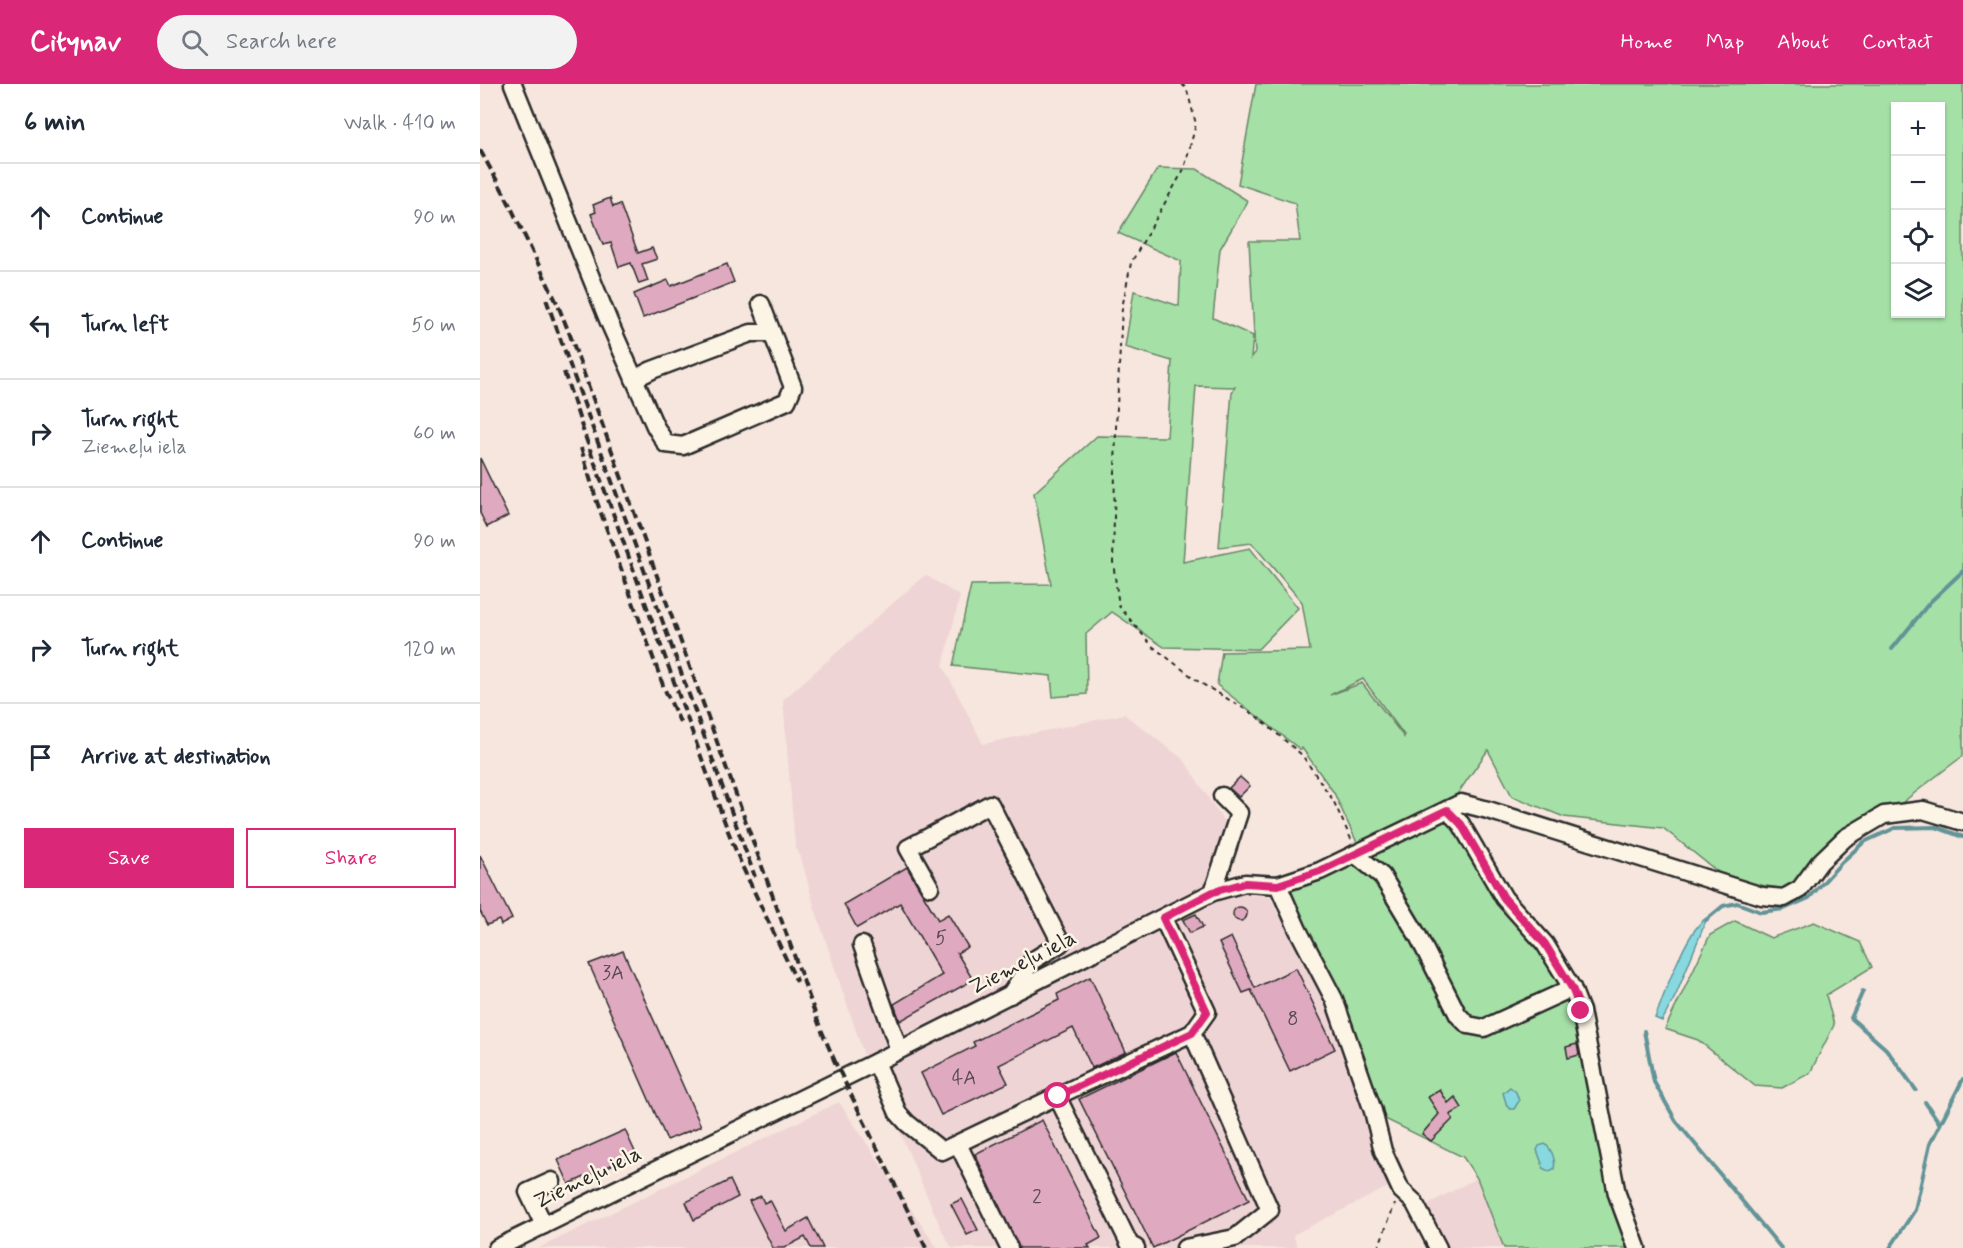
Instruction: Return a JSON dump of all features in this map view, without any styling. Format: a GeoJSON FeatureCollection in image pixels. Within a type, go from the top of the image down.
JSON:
{"type":"FeatureCollection","features":[{"type":"Feature","properties":{"kind":"street"},"geometry":{"type":"LineString","coordinates":[[513,84],[595,289],[654,426],[666,444],[683,446],[787,401],[793,387],[761,304]]}},
{"type":"Feature","properties":{"kind":"street"},"geometry":{"type":"LineString","coordinates":[[634,379],[751,333],[771,333]]}},
{"type":"Feature","properties":{"kind":"street"},"geometry":{"type":"LineString","coordinates":[[1213,892],[1239,813],[1222,796]]}},
{"type":"Feature","properties":{"kind":"street"},"geometry":{"type":"LineString","coordinates":[[1438,1248],[1414,1202],[1401,1190],[1383,1151],[1373,1111],[1334,999],[1298,930],[1278,885],[1320,871],[1461,803],[1762,896],[1784,898],[1800,889],[1820,862],[1845,838],[1884,815],[1923,810],[1963,822]]}},
{"type":"Feature","properties":{"kind":"street"},"geometry":{"type":"LineString","coordinates":[[930,887],[908,848],[990,804],[1061,943],[1032,961],[1010,995]]}},
{"type":"Feature","properties":{"kind":"street"},"geometry":{"type":"LineString","coordinates":[[1447,810],[1461,824],[1504,898],[1545,944],[1572,988],[1581,1011],[1617,1194],[1636,1248]]}},
{"type":"Feature","properties":{"kind":"street"},"geometry":{"type":"LineString","coordinates":[[1355,854],[1382,876],[1418,936],[1458,1015],[1468,1025],[1484,1028],[1572,988]]}},
{"type":"Feature","properties":{"kind":"street","name":"Ziemeļu iela"},"geometry":{"type":"LineString","coordinates":[[497,1248],[876,1062],[1213,892],[1245,883],[1278,885]]}},
{"type":"Feature","properties":{"kind":"street"},"geometry":{"type":"LineString","coordinates":[[876,1062],[898,1113],[942,1151],[1192,1033],[1207,1012],[1163,918]]}},
{"type":"Feature","properties":{"kind":"street"},"geometry":{"type":"LineString","coordinates":[[862,945],[899,1050]]}},
{"type":"Feature","properties":{"kind":"street"},"geometry":{"type":"LineString","coordinates":[[1185,1248],[1234,1238],[1270,1210],[1192,1033]]}},
{"type":"Feature","properties":{"kind":"street"},"geometry":{"type":"LineString","coordinates":[[1058,1096],[1130,1245],[1136,1248]]}},
{"type":"Feature","properties":{"kind":"street"},"geometry":{"type":"LineString","coordinates":[[958,1144],[1009,1248]]}},
{"type":"Feature","properties":{"kind":"street"},"geometry":{"type":"LineString","coordinates":[[544,1225],[528,1192],[552,1181]]}},
{"type":"Feature","properties":{"kind":"path"},"geometry":{"type":"LineString","coordinates":[[1182,84],[1187,90],[1196,124],[1184,169],[1131,263],[1122,308],[1113,562],[1119,606],[1152,646],[1199,682],[1255,715],[1302,754],[1333,800],[1346,827],[1355,854]]}},
{"type":"Feature","properties":{"kind":"path"},"geometry":{"type":"LineString","coordinates":[[1378,1248],[1401,1190]]}},
{"type":"Feature","properties":{"kind":"shaded area"},"geometry":{"type":"Polygon","coordinates":[[[925,575],[960,596],[943,666],[983,744],[1124,714],[1184,760],[1228,828],[1206,886],[865,1058],[795,845],[783,700],[925,575]]]}},
{"type":"Feature","properties":{"kind":"shaded area"},"geometry":{"type":"Polygon","coordinates":[[[1234,893],[1270,897],[1335,1017],[1390,1186],[1293,1235],[1298,1248],[952,1248],[943,1233],[875,1074],[1234,893]]]}},
{"type":"Feature","properties":{"kind":"shaded area"},"geometry":{"type":"Polygon","coordinates":[[[839,1102],[937,1248],[539,1248],[839,1102]]]}},
{"type":"Feature","properties":{"kind":"shaded area"},"geometry":{"type":"Polygon","coordinates":[[[1477,1178],[1504,1248],[1445,1248],[1424,1206],[1477,1178]]]}},
{"type":"Feature","properties":{"kind":"green space"},"geometry":{"type":"Polygon","coordinates":[[[1256,84],[1963,84],[1963,756],[1853,841],[1785,889],[1728,880],[1663,828],[1564,817],[1512,796],[1488,750],[1449,806],[1576,993],[1618,1185],[1640,1248],[1504,1248],[1477,1178],[1463,1157],[1381,1117],[1286,889],[1359,847],[1334,793],[1302,748],[1301,750],[1217,685],[1222,652],[1310,650],[1302,602],[1252,543],[1219,547],[1232,392],[1235,387],[1196,386],[1183,562],[1250,548],[1298,608],[1258,649],[1164,647],[1112,612],[1086,634],[1087,694],[1053,697],[1051,676],[953,666],[971,585],[1051,584],[1034,493],[1097,436],[1167,437],[1172,361],[1125,347],[1134,291],[1179,306],[1181,261],[1118,233],[1158,168],[1197,169],[1248,201],[1220,249],[1213,318],[1253,336],[1251,358],[1255,353],[1249,241],[1300,241],[1295,203],[1238,184],[1256,84]],[[1363,679],[1330,695],[1362,683],[1404,737],[1363,679]]]}},
{"type":"Feature","properties":{"kind":"green space"},"geometry":{"type":"Polygon","coordinates":[[[1735,921],[1771,938],[1814,922],[1860,942],[1872,967],[1826,995],[1834,1025],[1810,1073],[1782,1088],[1755,1086],[1698,1040],[1665,1029],[1710,935],[1735,921]]]}},
{"type":"Feature","properties":{"kind":"water"},"geometry":{"type":"Polygon","coordinates":[[[1707,918],[1676,995],[1662,1021],[1655,1018],[1684,948],[1699,924],[1707,918]]]}},
{"type":"Feature","properties":{"kind":"water"},"geometry":{"type":"Polygon","coordinates":[[[1510,1087],[1516,1092],[1519,1101],[1514,1109],[1507,1106],[1503,1093],[1510,1087]]]}},
{"type":"Feature","properties":{"kind":"water"},"geometry":{"type":"Polygon","coordinates":[[[1545,1144],[1554,1162],[1554,1169],[1549,1171],[1544,1169],[1537,1150],[1539,1146],[1545,1144]]]}},
{"type":"Feature","properties":{"kind":"building"},"geometry":{"type":"Polygon","coordinates":[[[610,198],[613,207],[620,204],[638,253],[652,248],[657,259],[642,264],[648,281],[639,284],[631,263],[619,267],[611,243],[603,245],[591,214],[596,212],[593,205],[610,198]]]}},
{"type":"Feature","properties":{"kind":"building"},"geometry":{"type":"Polygon","coordinates":[[[727,264],[734,282],[643,318],[634,294],[668,280],[671,286],[727,264]]]}},
{"type":"Feature","properties":{"kind":"building"},"geometry":{"type":"Polygon","coordinates":[[[480,458],[508,516],[487,527],[480,513],[480,458]]]}},
{"type":"Feature","properties":{"kind":"building"},"geometry":{"type":"Polygon","coordinates":[[[1240,777],[1250,786],[1239,797],[1229,788],[1240,777]]]}},
{"type":"Feature","properties":{"kind":"building"},"geometry":{"type":"Polygon","coordinates":[[[480,855],[512,919],[501,925],[499,920],[487,925],[480,911],[480,855]]]}},
{"type":"Feature","properties":{"kind":"building"},"geometry":{"type":"Polygon","coordinates":[[[907,867],[938,920],[948,914],[968,947],[957,953],[973,980],[900,1021],[894,1004],[942,975],[900,903],[857,928],[844,904],[907,867]]]}},
{"type":"Feature","properties":{"kind":"building"},"geometry":{"type":"Polygon","coordinates":[[[1240,907],[1245,909],[1247,914],[1245,919],[1240,921],[1235,919],[1233,914],[1235,909],[1240,907]]]}},
{"type":"Feature","properties":{"kind":"building"},"geometry":{"type":"Polygon","coordinates":[[[1196,914],[1203,927],[1190,933],[1183,920],[1196,914]]]}},
{"type":"Feature","properties":{"kind":"building"},"geometry":{"type":"Polygon","coordinates":[[[1231,937],[1255,988],[1296,968],[1335,1049],[1290,1071],[1251,990],[1243,993],[1219,943],[1231,937]]]}},
{"type":"Feature","properties":{"kind":"building"},"geometry":{"type":"Polygon","coordinates":[[[623,951],[701,1126],[667,1140],[589,964],[623,951]]]}},
{"type":"Feature","properties":{"kind":"building"},"geometry":{"type":"Polygon","coordinates":[[[1090,977],[1126,1052],[1092,1068],[1073,1028],[999,1065],[1008,1083],[941,1115],[921,1073],[975,1046],[973,1042],[1059,1000],[1057,994],[1090,977]]]}},
{"type":"Feature","properties":{"kind":"building"},"geometry":{"type":"Polygon","coordinates":[[[1577,1044],[1579,1055],[1568,1058],[1566,1047],[1577,1044]]]}},
{"type":"Feature","properties":{"kind":"building"},"geometry":{"type":"Polygon","coordinates":[[[1176,1052],[1249,1200],[1153,1248],[1079,1099],[1176,1052]]]}},
{"type":"Feature","properties":{"kind":"building"},"geometry":{"type":"Polygon","coordinates":[[[1440,1090],[1448,1103],[1455,1097],[1462,1108],[1450,1115],[1453,1119],[1431,1141],[1422,1134],[1439,1114],[1428,1097],[1440,1090]]]}},
{"type":"Feature","properties":{"kind":"building"},"geometry":{"type":"Polygon","coordinates":[[[1042,1120],[1101,1238],[1088,1245],[1090,1248],[1019,1248],[975,1154],[1042,1120]]]}},
{"type":"Feature","properties":{"kind":"building"},"geometry":{"type":"Polygon","coordinates":[[[625,1130],[636,1154],[569,1184],[558,1160],[625,1130]]]}},
{"type":"Feature","properties":{"kind":"building"},"geometry":{"type":"Polygon","coordinates":[[[730,1180],[738,1197],[694,1220],[686,1202],[730,1180]]]}},
{"type":"Feature","properties":{"kind":"building"},"geometry":{"type":"Polygon","coordinates":[[[761,1196],[764,1203],[770,1200],[786,1231],[808,1218],[823,1248],[811,1248],[805,1237],[784,1248],[773,1248],[749,1201],[761,1196]]]}},
{"type":"Feature","properties":{"kind":"building"},"geometry":{"type":"Polygon","coordinates":[[[962,1199],[978,1230],[967,1235],[951,1204],[962,1199]]]}},
{"type":"Feature","properties":{"kind":"waterway"},"geometry":{"type":"LineString","coordinates":[[1892,649],[1930,602],[1963,571]]}},
{"type":"Feature","properties":{"kind":"waterway"},"geometry":{"type":"LineString","coordinates":[[1706,920],[1723,906],[1737,903],[1761,912],[1784,909],[1809,898],[1864,842],[1895,828],[1936,827],[1963,837]]}},
{"type":"Feature","properties":{"kind":"waterway"},"geometry":{"type":"LineString","coordinates":[[1863,991],[1851,1018],[1886,1049],[1916,1090]]}},
{"type":"Feature","properties":{"kind":"waterway"},"geometry":{"type":"LineString","coordinates":[[1644,1031],[1654,1082],[1676,1121],[1781,1248]]}},
{"type":"Feature","properties":{"kind":"waterway"},"geometry":{"type":"LineString","coordinates":[[1890,1248],[1915,1210],[1930,1144],[1963,1079]]}},
{"type":"Feature","properties":{"kind":"waterway"},"geometry":{"type":"LineString","coordinates":[[1925,1102],[1940,1124]]}},
{"type":"Feature","properties":{"kind":"railway"},"geometry":{"type":"LineString","coordinates":[[480,150],[505,195],[570,335],[820,1027],[836,1064]]}},
{"type":"Feature","properties":{"kind":"railway"},"geometry":{"type":"LineString","coordinates":[[546,299],[755,877]]}},
{"type":"Feature","properties":{"kind":"railway"},"geometry":{"type":"LineString","coordinates":[[564,372],[728,831],[742,866],[797,982]]}},
{"type":"Feature","properties":{"kind":"railway"},"geometry":{"type":"LineString","coordinates":[[581,448],[597,502],[664,688],[681,724]]}},
{"type":"Feature","properties":{"kind":"railway"},"geometry":{"type":"LineString","coordinates":[[833,1058],[926,1248]]}},
{"type":"Feature","properties":{"kind":"route"},"geometry":{"type":"LineString","coordinates":[[1058,1096],[1192,1033],[1207,1012],[1163,918],[1213,892],[1245,883],[1278,885],[1320,871],[1447,810],[1461,824],[1504,898],[1545,944],[1572,988],[1581,1011]]}}]}
